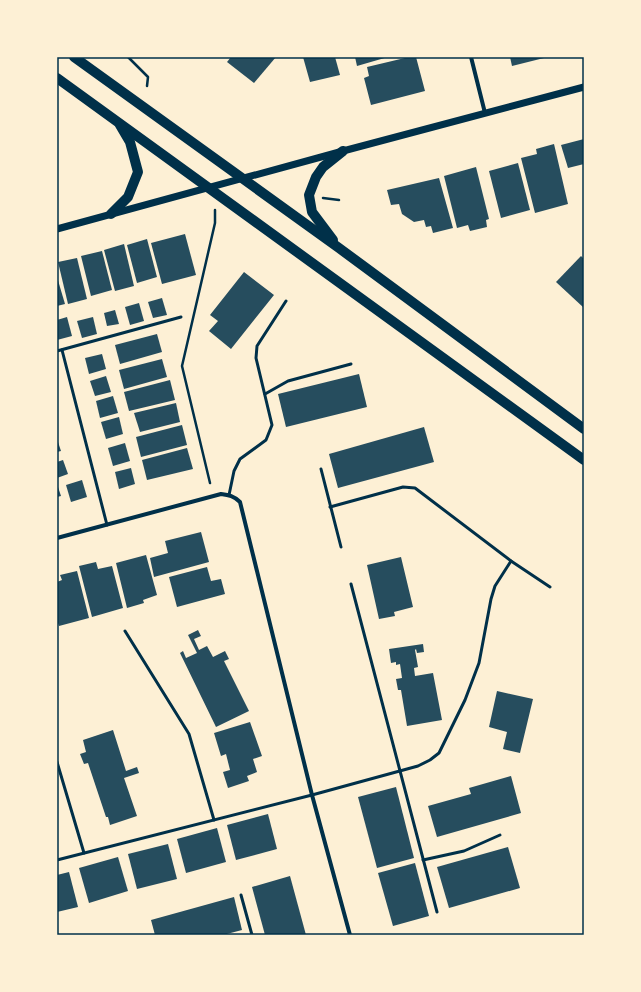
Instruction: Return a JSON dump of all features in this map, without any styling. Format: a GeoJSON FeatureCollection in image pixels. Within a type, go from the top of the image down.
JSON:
{"type":"FeatureCollection","features":[{"type":"Feature","properties":{"kind":"main road"},"geometry":{"type":"LineString","coordinates":[[74,57],[339,248],[584,428]]}},
{"type":"Feature","properties":{"kind":"main road"},"geometry":{"type":"LineString","coordinates":[[57,78],[584,460]]}},
{"type":"Feature","properties":{"kind":"main road"},"geometry":{"type":"LineString","coordinates":[[111,214],[128,197],[138,172],[130,142],[118,122]]}},
{"type":"Feature","properties":{"kind":"main road"},"geometry":{"type":"LineString","coordinates":[[339,248],[312,212],[309,195],[316,177],[323,167],[343,151]]}},
{"type":"Feature","properties":{"kind":"street"},"geometry":{"type":"LineString","coordinates":[[471,57],[484,114]]}},
{"type":"Feature","properties":{"kind":"street"},"geometry":{"type":"LineString","coordinates":[[57,229],[584,87]]}},
{"type":"Feature","properties":{"kind":"street"},"geometry":{"type":"LineString","coordinates":[[57,538],[221,494],[235,497],[240,502],[312,795],[350,935]]}},
{"type":"Feature","properties":{"kind":"lane"},"geometry":{"type":"LineString","coordinates":[[229,495],[234,471],[240,459],[266,440],[272,425],[256,358],[257,346],[286,301]]}},
{"type":"Feature","properties":{"kind":"lane"},"geometry":{"type":"LineString","coordinates":[[57,351],[181,318]]}},
{"type":"Feature","properties":{"kind":"lane"},"geometry":{"type":"LineString","coordinates":[[62,350],[107,525]]}},
{"type":"Feature","properties":{"kind":"lane"},"geometry":{"type":"LineString","coordinates":[[265,394],[288,381],[350,364]]}},
{"type":"Feature","properties":{"kind":"lane"},"geometry":{"type":"LineString","coordinates":[[321,469],[341,547]]}},
{"type":"Feature","properties":{"kind":"lane"},"geometry":{"type":"LineString","coordinates":[[330,507],[403,486],[415,488],[510,561],[550,587]]}},
{"type":"Feature","properties":{"kind":"lane"},"geometry":{"type":"LineString","coordinates":[[57,860],[312,795],[418,766],[430,760],[439,753],[468,692],[479,663],[491,599],[495,586],[510,561]]}},
{"type":"Feature","properties":{"kind":"lane"},"geometry":{"type":"LineString","coordinates":[[351,584],[437,912]]}},
{"type":"Feature","properties":{"kind":"lane"},"geometry":{"type":"LineString","coordinates":[[125,631],[189,734],[214,820]]}},
{"type":"Feature","properties":{"kind":"lane"},"geometry":{"type":"LineString","coordinates":[[57,762],[84,853]]}},
{"type":"Feature","properties":{"kind":"lane"},"geometry":{"type":"LineString","coordinates":[[423,860],[464,851],[500,835]]}},
{"type":"Feature","properties":{"kind":"lane"},"geometry":{"type":"LineString","coordinates":[[241,895],[252,935]]}},
{"type":"Feature","properties":{"kind":"path"},"geometry":{"type":"LineString","coordinates":[[128,57],[148,77],[147,86]]}},
{"type":"Feature","properties":{"kind":"path"},"geometry":{"type":"LineString","coordinates":[[323,198],[339,200]]}},
{"type":"Feature","properties":{"kind":"path"},"geometry":{"type":"LineString","coordinates":[[210,483],[182,366],[215,223],[215,208]]}},
{"type":"Feature","properties":{"kind":"building"},"geometry":{"type":"Polygon","coordinates":[[[231,57],[276,57],[254,83],[227,62],[231,57]]]}},
{"type":"Feature","properties":{"kind":"building"},"geometry":{"type":"Polygon","coordinates":[[[303,57],[335,57],[340,75],[310,82],[303,57]]]}},
{"type":"Feature","properties":{"kind":"building"},"geometry":{"type":"Polygon","coordinates":[[[355,57],[388,57],[357,66],[355,57]]]}},
{"type":"Feature","properties":{"kind":"building"},"geometry":{"type":"Polygon","coordinates":[[[409,57],[416,57],[425,91],[371,105],[364,78],[369,76],[367,67],[409,57]]]}},
{"type":"Feature","properties":{"kind":"building"},"geometry":{"type":"Polygon","coordinates":[[[510,57],[544,57],[544,58],[512,66],[510,57]]]}},
{"type":"Feature","properties":{"kind":"building"},"geometry":{"type":"Polygon","coordinates":[[[584,139],[584,164],[568,168],[561,145],[584,139]]]}},
{"type":"Feature","properties":{"kind":"building"},"geometry":{"type":"Polygon","coordinates":[[[554,144],[568,204],[535,213],[521,158],[537,154],[536,149],[554,144]]]}},
{"type":"Feature","properties":{"kind":"building"},"geometry":{"type":"Polygon","coordinates":[[[518,163],[530,210],[501,218],[489,171],[518,163]]]}},
{"type":"Feature","properties":{"kind":"building"},"geometry":{"type":"Polygon","coordinates":[[[476,167],[489,219],[486,220],[487,227],[470,231],[468,225],[457,228],[444,176],[476,167]]]}},
{"type":"Feature","properties":{"kind":"building"},"geometry":{"type":"Polygon","coordinates":[[[439,178],[453,228],[433,233],[431,226],[426,227],[424,220],[414,222],[402,214],[399,204],[391,205],[387,190],[439,178]]]}},
{"type":"Feature","properties":{"kind":"building"},"geometry":{"type":"Polygon","coordinates":[[[185,234],[196,275],[162,284],[151,243],[185,234]]]}},
{"type":"Feature","properties":{"kind":"building"},"geometry":{"type":"Polygon","coordinates":[[[147,239],[157,277],[137,283],[127,245],[147,239]]]}},
{"type":"Feature","properties":{"kind":"building"},"geometry":{"type":"Polygon","coordinates":[[[124,244],[134,286],[115,291],[104,250],[124,244]]]}},
{"type":"Feature","properties":{"kind":"building"},"geometry":{"type":"Polygon","coordinates":[[[102,251],[112,290],[91,296],[81,256],[102,251]]]}},
{"type":"Feature","properties":{"kind":"building"},"geometry":{"type":"Polygon","coordinates":[[[581,256],[584,259],[584,308],[556,282],[581,256]]]}},
{"type":"Feature","properties":{"kind":"building"},"geometry":{"type":"Polygon","coordinates":[[[77,258],[87,299],[68,304],[58,262],[77,258]]]}},
{"type":"Feature","properties":{"kind":"building"},"geometry":{"type":"Polygon","coordinates":[[[244,272],[274,295],[231,349],[209,331],[218,321],[210,315],[244,272]]]}},
{"type":"Feature","properties":{"kind":"building"},"geometry":{"type":"Polygon","coordinates":[[[57,277],[65,304],[57,306],[57,277]]]}},
{"type":"Feature","properties":{"kind":"building"},"geometry":{"type":"Polygon","coordinates":[[[162,298],[167,315],[153,318],[148,302],[162,298]]]}},
{"type":"Feature","properties":{"kind":"building"},"geometry":{"type":"Polygon","coordinates":[[[139,303],[144,321],[130,325],[125,307],[139,303]]]}},
{"type":"Feature","properties":{"kind":"building"},"geometry":{"type":"Polygon","coordinates":[[[115,310],[119,324],[107,326],[104,313],[115,310]]]}},
{"type":"Feature","properties":{"kind":"building"},"geometry":{"type":"Polygon","coordinates":[[[67,317],[72,336],[57,340],[57,320],[67,317]]]}},
{"type":"Feature","properties":{"kind":"building"},"geometry":{"type":"Polygon","coordinates":[[[93,317],[97,334],[82,338],[77,321],[93,317]]]}},
{"type":"Feature","properties":{"kind":"building"},"geometry":{"type":"Polygon","coordinates":[[[157,334],[162,352],[120,364],[115,345],[157,334]]]}},
{"type":"Feature","properties":{"kind":"building"},"geometry":{"type":"Polygon","coordinates":[[[102,354],[106,369],[89,374],[85,358],[102,354]]]}},
{"type":"Feature","properties":{"kind":"building"},"geometry":{"type":"Polygon","coordinates":[[[162,359],[167,377],[124,389],[119,370],[162,359]]]}},
{"type":"Feature","properties":{"kind":"building"},"geometry":{"type":"Polygon","coordinates":[[[359,374],[367,407],[286,427],[278,394],[359,374]]]}},
{"type":"Feature","properties":{"kind":"building"},"geometry":{"type":"Polygon","coordinates":[[[106,376],[111,392],[95,396],[90,381],[106,376]]]}},
{"type":"Feature","properties":{"kind":"building"},"geometry":{"type":"Polygon","coordinates":[[[170,380],[175,400],[129,411],[124,392],[170,380]]]}},
{"type":"Feature","properties":{"kind":"building"},"geometry":{"type":"Polygon","coordinates":[[[113,396],[118,413],[100,418],[96,401],[113,396]]]}},
{"type":"Feature","properties":{"kind":"building"},"geometry":{"type":"Polygon","coordinates":[[[176,403],[180,422],[140,432],[134,413],[176,403]]]}},
{"type":"Feature","properties":{"kind":"building"},"geometry":{"type":"Polygon","coordinates":[[[119,417],[123,434],[106,439],[101,422],[119,417]]]}},
{"type":"Feature","properties":{"kind":"building"},"geometry":{"type":"Polygon","coordinates":[[[182,425],[187,445],[141,457],[136,437],[182,425]]]}},
{"type":"Feature","properties":{"kind":"building"},"geometry":{"type":"Polygon","coordinates":[[[424,427],[434,462],[338,488],[329,454],[424,427]]]}},
{"type":"Feature","properties":{"kind":"building"},"geometry":{"type":"Polygon","coordinates":[[[57,439],[61,451],[57,452],[57,439]]]}},
{"type":"Feature","properties":{"kind":"building"},"geometry":{"type":"Polygon","coordinates":[[[125,443],[130,461],[113,466],[108,448],[125,443]]]}},
{"type":"Feature","properties":{"kind":"building"},"geometry":{"type":"Polygon","coordinates":[[[187,448],[193,469],[147,480],[142,460],[187,448]]]}},
{"type":"Feature","properties":{"kind":"building"},"geometry":{"type":"Polygon","coordinates":[[[63,460],[68,474],[57,478],[57,462],[63,460]]]}},
{"type":"Feature","properties":{"kind":"building"},"geometry":{"type":"Polygon","coordinates":[[[131,468],[135,484],[119,489],[115,472],[131,468]]]}},
{"type":"Feature","properties":{"kind":"building"},"geometry":{"type":"Polygon","coordinates":[[[82,480],[87,497],[71,502],[66,485],[82,480]]]}},
{"type":"Feature","properties":{"kind":"building"},"geometry":{"type":"Polygon","coordinates":[[[57,484],[61,496],[57,497],[57,484]]]}},
{"type":"Feature","properties":{"kind":"building"},"geometry":{"type":"Polygon","coordinates":[[[201,532],[209,562],[154,577],[150,558],[168,553],[165,541],[201,532]]]}},
{"type":"Feature","properties":{"kind":"building"},"geometry":{"type":"Polygon","coordinates":[[[146,555],[157,595],[143,600],[144,603],[127,608],[116,563],[146,555]]]}},
{"type":"Feature","properties":{"kind":"building"},"geometry":{"type":"Polygon","coordinates":[[[401,557],[413,607],[394,612],[395,616],[379,619],[367,565],[401,557]]]}},
{"type":"Feature","properties":{"kind":"building"},"geometry":{"type":"Polygon","coordinates":[[[96,562],[98,569],[112,566],[123,608],[92,617],[79,566],[96,562]]]}},
{"type":"Feature","properties":{"kind":"building"},"geometry":{"type":"Polygon","coordinates":[[[207,567],[211,581],[221,579],[225,594],[177,607],[169,577],[207,567]]]}},
{"type":"Feature","properties":{"kind":"building"},"geometry":{"type":"Polygon","coordinates":[[[77,571],[89,618],[59,626],[57,620],[57,582],[62,580],[60,575],[77,571]]]}},
{"type":"Feature","properties":{"kind":"building"},"geometry":{"type":"Polygon","coordinates":[[[198,630],[201,636],[194,639],[199,650],[207,646],[213,657],[225,651],[229,659],[224,661],[249,711],[216,727],[180,653],[183,651],[186,658],[197,653],[188,635],[198,630]]]}},
{"type":"Feature","properties":{"kind":"building"},"geometry":{"type":"Polygon","coordinates":[[[423,644],[424,652],[417,653],[416,649],[415,650],[418,667],[414,668],[415,676],[433,673],[442,720],[407,726],[401,690],[398,690],[396,679],[402,678],[400,664],[396,665],[396,662],[391,663],[389,649],[423,644]]]}},
{"type":"Feature","properties":{"kind":"building"},"geometry":{"type":"Polygon","coordinates":[[[497,691],[533,699],[520,753],[503,749],[507,732],[489,727],[497,691]]]}},
{"type":"Feature","properties":{"kind":"building"},"geometry":{"type":"Polygon","coordinates":[[[250,722],[262,756],[253,759],[257,772],[247,776],[249,781],[228,788],[223,772],[230,770],[226,754],[221,756],[214,733],[250,722]]]}},
{"type":"Feature","properties":{"kind":"building"},"geometry":{"type":"Polygon","coordinates":[[[113,730],[126,771],[137,767],[139,773],[124,778],[137,816],[110,825],[88,763],[84,764],[80,754],[86,752],[83,740],[113,730]]]}},
{"type":"Feature","properties":{"kind":"building"},"geometry":{"type":"Polygon","coordinates":[[[511,776],[521,813],[437,837],[428,806],[471,794],[469,788],[511,776]]]}},
{"type":"Feature","properties":{"kind":"building"},"geometry":{"type":"Polygon","coordinates":[[[396,787],[414,858],[377,868],[358,797],[396,787]]]}},
{"type":"Feature","properties":{"kind":"building"},"geometry":{"type":"Polygon","coordinates":[[[268,814],[277,849],[236,860],[227,825],[268,814]]]}},
{"type":"Feature","properties":{"kind":"building"},"geometry":{"type":"Polygon","coordinates":[[[217,828],[226,862],[186,873],[177,839],[217,828]]]}},
{"type":"Feature","properties":{"kind":"building"},"geometry":{"type":"Polygon","coordinates":[[[168,844],[177,879],[137,889],[128,854],[168,844]]]}},
{"type":"Feature","properties":{"kind":"building"},"geometry":{"type":"Polygon","coordinates":[[[508,847],[520,888],[449,908],[437,867],[508,847]]]}},
{"type":"Feature","properties":{"kind":"building"},"geometry":{"type":"Polygon","coordinates":[[[118,857],[128,891],[89,903],[79,868],[118,857]]]}},
{"type":"Feature","properties":{"kind":"building"},"geometry":{"type":"Polygon","coordinates":[[[415,863],[429,916],[393,926],[378,873],[415,863]]]}},
{"type":"Feature","properties":{"kind":"building"},"geometry":{"type":"Polygon","coordinates":[[[69,872],[78,907],[57,912],[57,875],[69,872]]]}},
{"type":"Feature","properties":{"kind":"building"},"geometry":{"type":"Polygon","coordinates":[[[290,876],[306,935],[265,935],[252,887],[290,876]]]}},
{"type":"Feature","properties":{"kind":"building"},"geometry":{"type":"Polygon","coordinates":[[[234,897],[242,930],[223,935],[155,935],[151,920],[234,897]]]}}]}
